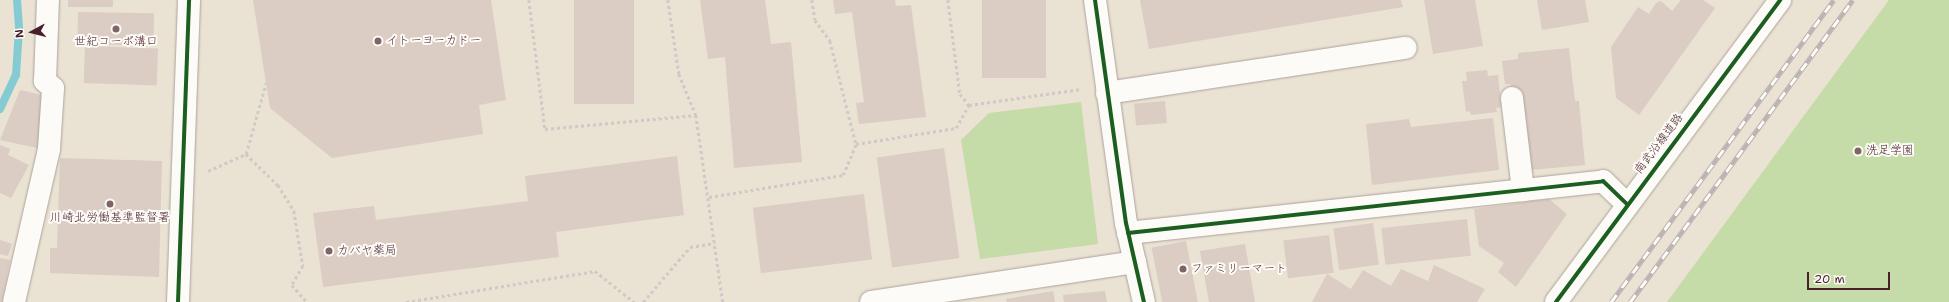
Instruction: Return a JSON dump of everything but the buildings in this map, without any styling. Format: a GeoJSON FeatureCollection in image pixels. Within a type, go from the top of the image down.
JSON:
{"type":"FeatureCollection","features":[{"type":"Feature","properties":{"kind":"street"},"geometry":{"type":"LineString","coordinates":[[14,302],[49,149],[53,88],[45,80],[48,0]]}},
{"type":"Feature","properties":{"kind":"street"},"geometry":{"type":"LineString","coordinates":[[178,302],[189,0]]}},
{"type":"Feature","properties":{"kind":"street"},"geometry":{"type":"LineString","coordinates":[[1095,0],[1097,91],[1144,302]]}},
{"type":"Feature","properties":{"kind":"street","name":"南武沿線道路"},"geometry":{"type":"LineString","coordinates":[[1556,302],[1627,204],[1780,0]]}},
{"type":"Feature","properties":{"kind":"street"},"geometry":{"type":"LineString","coordinates":[[1097,91],[1406,48]]}},
{"type":"Feature","properties":{"kind":"street"},"geometry":{"type":"LineString","coordinates":[[1512,98],[1523,190]]}},
{"type":"Feature","properties":{"kind":"street"},"geometry":{"type":"LineString","coordinates":[[1128,233],[1603,181],[1627,204]]}},
{"type":"Feature","properties":{"kind":"street"},"geometry":{"type":"LineString","coordinates":[[871,302],[1135,262]]}},
{"type":"Feature","properties":{"kind":"path"},"geometry":{"type":"LineString","coordinates":[[529,0],[545,129],[696,115]]}},
{"type":"Feature","properties":{"kind":"path"},"geometry":{"type":"LineString","coordinates":[[668,0],[679,74],[696,115],[723,302]]}},
{"type":"Feature","properties":{"kind":"path"},"geometry":{"type":"LineString","coordinates":[[709,197],[843,175],[856,144],[830,41],[815,20],[812,0]]}},
{"type":"Feature","properties":{"kind":"path"},"geometry":{"type":"LineString","coordinates":[[948,0],[960,94],[969,105]]}},
{"type":"Feature","properties":{"kind":"path"},"geometry":{"type":"LineString","coordinates":[[204,173],[246,154],[266,83]]}},
{"type":"Feature","properties":{"kind":"path"},"geometry":{"type":"LineString","coordinates":[[969,105],[1097,91]]}},
{"type":"Feature","properties":{"kind":"path"},"geometry":{"type":"LineString","coordinates":[[856,144],[956,128],[969,105]]}},
{"type":"Feature","properties":{"kind":"path"},"geometry":{"type":"LineString","coordinates":[[246,154],[278,186],[294,211],[303,266],[292,285],[308,302]]}},
{"type":"Feature","properties":{"kind":"path"},"geometry":{"type":"LineString","coordinates":[[643,302],[690,247],[715,243]]}},
{"type":"Feature","properties":{"kind":"path"},"geometry":{"type":"LineString","coordinates":[[406,302],[595,271],[634,302]]}},
{"type":"Feature","properties":{"kind":"green space","name":"洗足学園"},"geometry":{"type":"Polygon","coordinates":[[[1889,0],[1949,0],[1949,302],[1667,302],[1889,0]]]}},
{"type":"Feature","properties":{"kind":"green space"},"geometry":{"type":"Polygon","coordinates":[[[1081,102],[1098,244],[980,259],[961,140],[989,113],[1081,102]]]}},
{"type":"Feature","properties":{"kind":"waterway"},"geometry":{"type":"LineString","coordinates":[[0,109],[16,75],[19,28],[17,0]]}},
{"type":"Feature","properties":{"kind":"railway"},"geometry":{"type":"LineString","coordinates":[[1611,302],[1834,0]]}},
{"type":"Feature","properties":{"kind":"railway"},"geometry":{"type":"LineString","coordinates":[[1630,302],[1853,0]]}},
{"type":"Feature","properties":{"kind":"cycle path"},"geometry":{"type":"LineString","coordinates":[[178,302],[189,0]]}},
{"type":"Feature","properties":{"kind":"cycle path"},"geometry":{"type":"LineString","coordinates":[[1095,0],[1126,223],[1144,302]]}},
{"type":"Feature","properties":{"kind":"cycle path"},"geometry":{"type":"LineString","coordinates":[[1556,302],[1780,0]]}},
{"type":"Feature","properties":{"kind":"cycle path"},"geometry":{"type":"LineString","coordinates":[[1128,233],[1603,181],[1627,204]]}},
{"type":"Feature","properties":{"kind":"place","name":"世紀コーポ溝口"},"geometry":{"type":"Point","coordinates":[116,29]}},
{"type":"Feature","properties":{"kind":"place","name":"イトーヨーカドー"},"geometry":{"type":"Point","coordinates":[378,41]}},
{"type":"Feature","properties":{"kind":"place","name":"洗足学園"},"geometry":{"type":"Point","coordinates":[1858,151]}},
{"type":"Feature","properties":{"kind":"place","name":"川崎北労働基準監督署"},"geometry":{"type":"Point","coordinates":[110,204]}},
{"type":"Feature","properties":{"kind":"place","name":"カバヤ薬局"},"geometry":{"type":"Point","coordinates":[329,251]}},
{"type":"Feature","properties":{"kind":"place","name":"ファミリーマート"},"geometry":{"type":"Point","coordinates":[1183,269]}}]}
